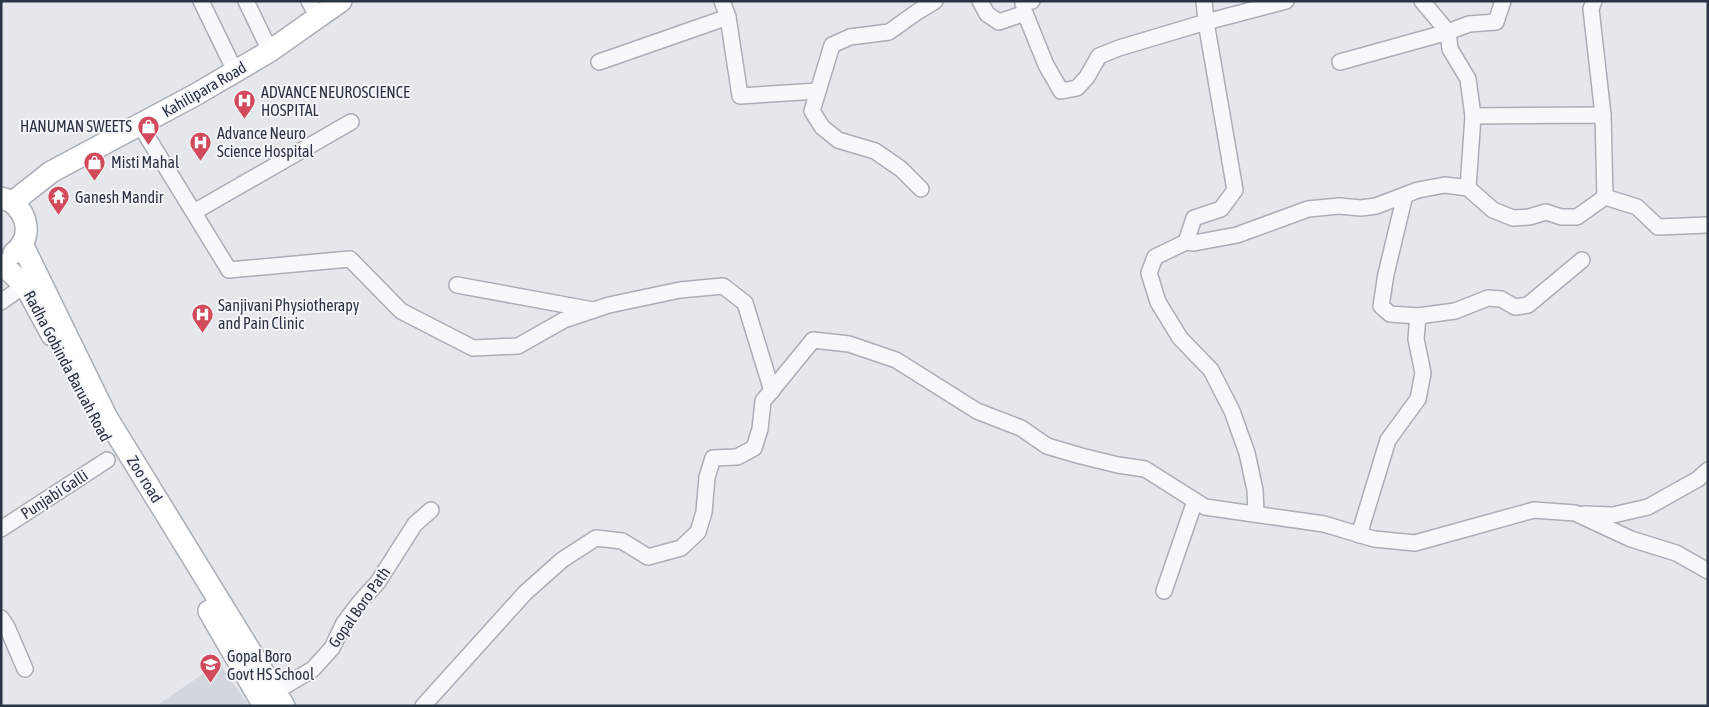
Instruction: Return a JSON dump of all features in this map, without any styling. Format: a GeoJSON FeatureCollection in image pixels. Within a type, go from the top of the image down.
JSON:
{"type":"FeatureCollection","features":[{"type":"Feature","properties":{"kind":"main road","name":"Kahilipara Road"},"geometry":{"type":"LineString","coordinates":[[5,195],[195,95],[270,51],[314,9],[341,1]]}},
{"type":"Feature","properties":{"kind":"main road"},"geometry":{"type":"LineString","coordinates":[[1,259],[9,257],[18,250],[27,230],[26,219],[21,210],[5,195]]}},
{"type":"Feature","properties":{"kind":"main road","name":"Zoo road"},"geometry":{"type":"LineString","coordinates":[[22,244],[107,418],[275,701]]}},
{"type":"Feature","properties":{"kind":"main road","name":"Radha Gobinda Baruah Road"},"geometry":{"type":"LineString","coordinates":[[1,264],[25,285],[108,441],[275,701]]}},
{"type":"Feature","properties":{"kind":"street"},"geometry":{"type":"LineString","coordinates":[[200,1],[235,71]]}},
{"type":"Feature","properties":{"kind":"street"},"geometry":{"type":"LineString","coordinates":[[246,1],[270,51]]}},
{"type":"Feature","properties":{"kind":"street"},"geometry":{"type":"LineString","coordinates":[[722,1],[728,17],[740,96],[818,91]]}},
{"type":"Feature","properties":{"kind":"street"},"geometry":{"type":"LineString","coordinates":[[921,189],[901,169],[875,152],[838,140],[822,127],[812,111],[832,45],[850,37],[888,32],[935,1]]}},
{"type":"Feature","properties":{"kind":"street"},"geometry":{"type":"LineString","coordinates":[[980,1],[987,14],[999,22],[1026,5],[1046,65],[1061,91],[1078,88],[1099,56],[1119,48],[1206,22],[1286,1]]}},
{"type":"Feature","properties":{"kind":"street"},"geometry":{"type":"LineString","coordinates":[[1186,242],[1194,218],[1221,209],[1235,190],[1204,1]]}},
{"type":"Feature","properties":{"kind":"street"},"geometry":{"type":"LineString","coordinates":[[1422,1],[1448,32],[1450,49],[1468,79],[1474,116],[1468,188]]}},
{"type":"Feature","properties":{"kind":"street"},"geometry":{"type":"LineString","coordinates":[[1340,62],[1448,32],[1469,24],[1496,22],[1504,1]]}},
{"type":"Feature","properties":{"kind":"street"},"geometry":{"type":"LineString","coordinates":[[1594,1],[1591,9],[1603,115],[1605,197]]}},
{"type":"Feature","properties":{"kind":"street"},"geometry":{"type":"LineString","coordinates":[[599,62],[728,17]]}},
{"type":"Feature","properties":{"kind":"street"},"geometry":{"type":"LineString","coordinates":[[1474,116],[1603,115]]}},
{"type":"Feature","properties":{"kind":"street"},"geometry":{"type":"LineString","coordinates":[[194,212],[352,122]]}},
{"type":"Feature","properties":{"kind":"street"},"geometry":{"type":"LineString","coordinates":[[140,125],[229,270],[350,259],[401,311],[473,348],[518,346],[564,320],[609,305],[680,290],[723,286],[745,303],[772,391]]}},
{"type":"Feature","properties":{"kind":"street"},"geometry":{"type":"LineString","coordinates":[[1256,514],[1255,490],[1249,462],[1232,410],[1211,370],[1180,338],[1158,302],[1149,273],[1155,257],[1186,242],[1194,243],[1238,235],[1308,209],[1339,206],[1360,208],[1376,206],[1418,190],[1445,185],[1468,188],[1493,210],[1513,218],[1529,217],[1546,212],[1561,217],[1577,217],[1605,197]]}},
{"type":"Feature","properties":{"kind":"street"},"geometry":{"type":"LineString","coordinates":[[1405,195],[1386,274],[1381,306],[1390,314],[1418,316],[1455,311],[1488,298],[1501,299],[1514,307],[1528,305],[1582,260]]}},
{"type":"Feature","properties":{"kind":"street"},"geometry":{"type":"LineString","coordinates":[[1605,197],[1637,207],[1658,227],[1708,225]]}},
{"type":"Feature","properties":{"kind":"street"},"geometry":{"type":"LineString","coordinates":[[1,302],[25,285]]}},
{"type":"Feature","properties":{"kind":"street"},"geometry":{"type":"LineString","coordinates":[[457,285],[594,310]]}},
{"type":"Feature","properties":{"kind":"street"},"geometry":{"type":"LineString","coordinates":[[1359,535],[1388,440],[1418,399],[1423,373],[1416,339],[1418,316]]}},
{"type":"Feature","properties":{"kind":"street"},"geometry":{"type":"LineString","coordinates":[[423,706],[525,593],[562,560],[596,538],[622,541],[648,557],[681,548],[687,543],[698,532],[704,512],[707,477],[714,458],[737,457],[754,448],[760,429],[763,401],[813,340],[849,344],[896,360],[977,411],[1021,428],[1048,446],[1090,458],[1145,469],[1205,507],[1324,524],[1374,539],[1415,543],[1534,510],[1613,515],[1648,507],[1698,479],[1708,470]]}},
{"type":"Feature","properties":{"kind":"street","name":"Punjabi Galli"},"geometry":{"type":"LineString","coordinates":[[1,529],[107,460]]}},
{"type":"Feature","properties":{"kind":"street"},"geometry":{"type":"LineString","coordinates":[[1164,591],[1195,501]]}},
{"type":"Feature","properties":{"kind":"street","name":"Gopal Boro Path"},"geometry":{"type":"LineString","coordinates":[[275,701],[312,669],[332,648],[344,623],[378,582],[415,524],[431,510]]}},
{"type":"Feature","properties":{"kind":"street"},"geometry":{"type":"LineString","coordinates":[[1575,513],[1631,539],[1676,553],[1708,571]]}},
{"type":"Feature","properties":{"kind":"street"},"geometry":{"type":"LineString","coordinates":[[1,643],[4,622]]}},
{"type":"Feature","properties":{"kind":"street"},"geometry":{"type":"LineString","coordinates":[[4,622],[24,669]]}},
{"type":"Feature","properties":{"kind":"shaded area","name":"Gopal Boro Govt HS School"},"geometry":{"type":"Polygon","coordinates":[[[219,663],[249,706],[156,706],[219,663]]]}},
{"type":"Feature","properties":{"kind":"place","name":"ADVANCE NEUROSCIENCE HOSPITAL"},"geometry":{"type":"Point","coordinates":[245,120]}},
{"type":"Feature","properties":{"kind":"place","name":"HANUMAN SWEETS"},"geometry":{"type":"Point","coordinates":[148,145]}},
{"type":"Feature","properties":{"kind":"place","name":"Advance Neuro Science Hospital"},"geometry":{"type":"Point","coordinates":[201,161]}},
{"type":"Feature","properties":{"kind":"place","name":"Misti Mahal"},"geometry":{"type":"Point","coordinates":[95,181]}},
{"type":"Feature","properties":{"kind":"place","name":"Ganesh Mandir"},"geometry":{"type":"Point","coordinates":[59,216]}},
{"type":"Feature","properties":{"kind":"place","name":"Sanjivani Physiotherapy and Pain Clinic"},"geometry":{"type":"Point","coordinates":[202,333]}},
{"type":"Feature","properties":{"kind":"place","name":"Gopal Boro Govt HS School"},"geometry":{"type":"Point","coordinates":[211,684]}}]}
